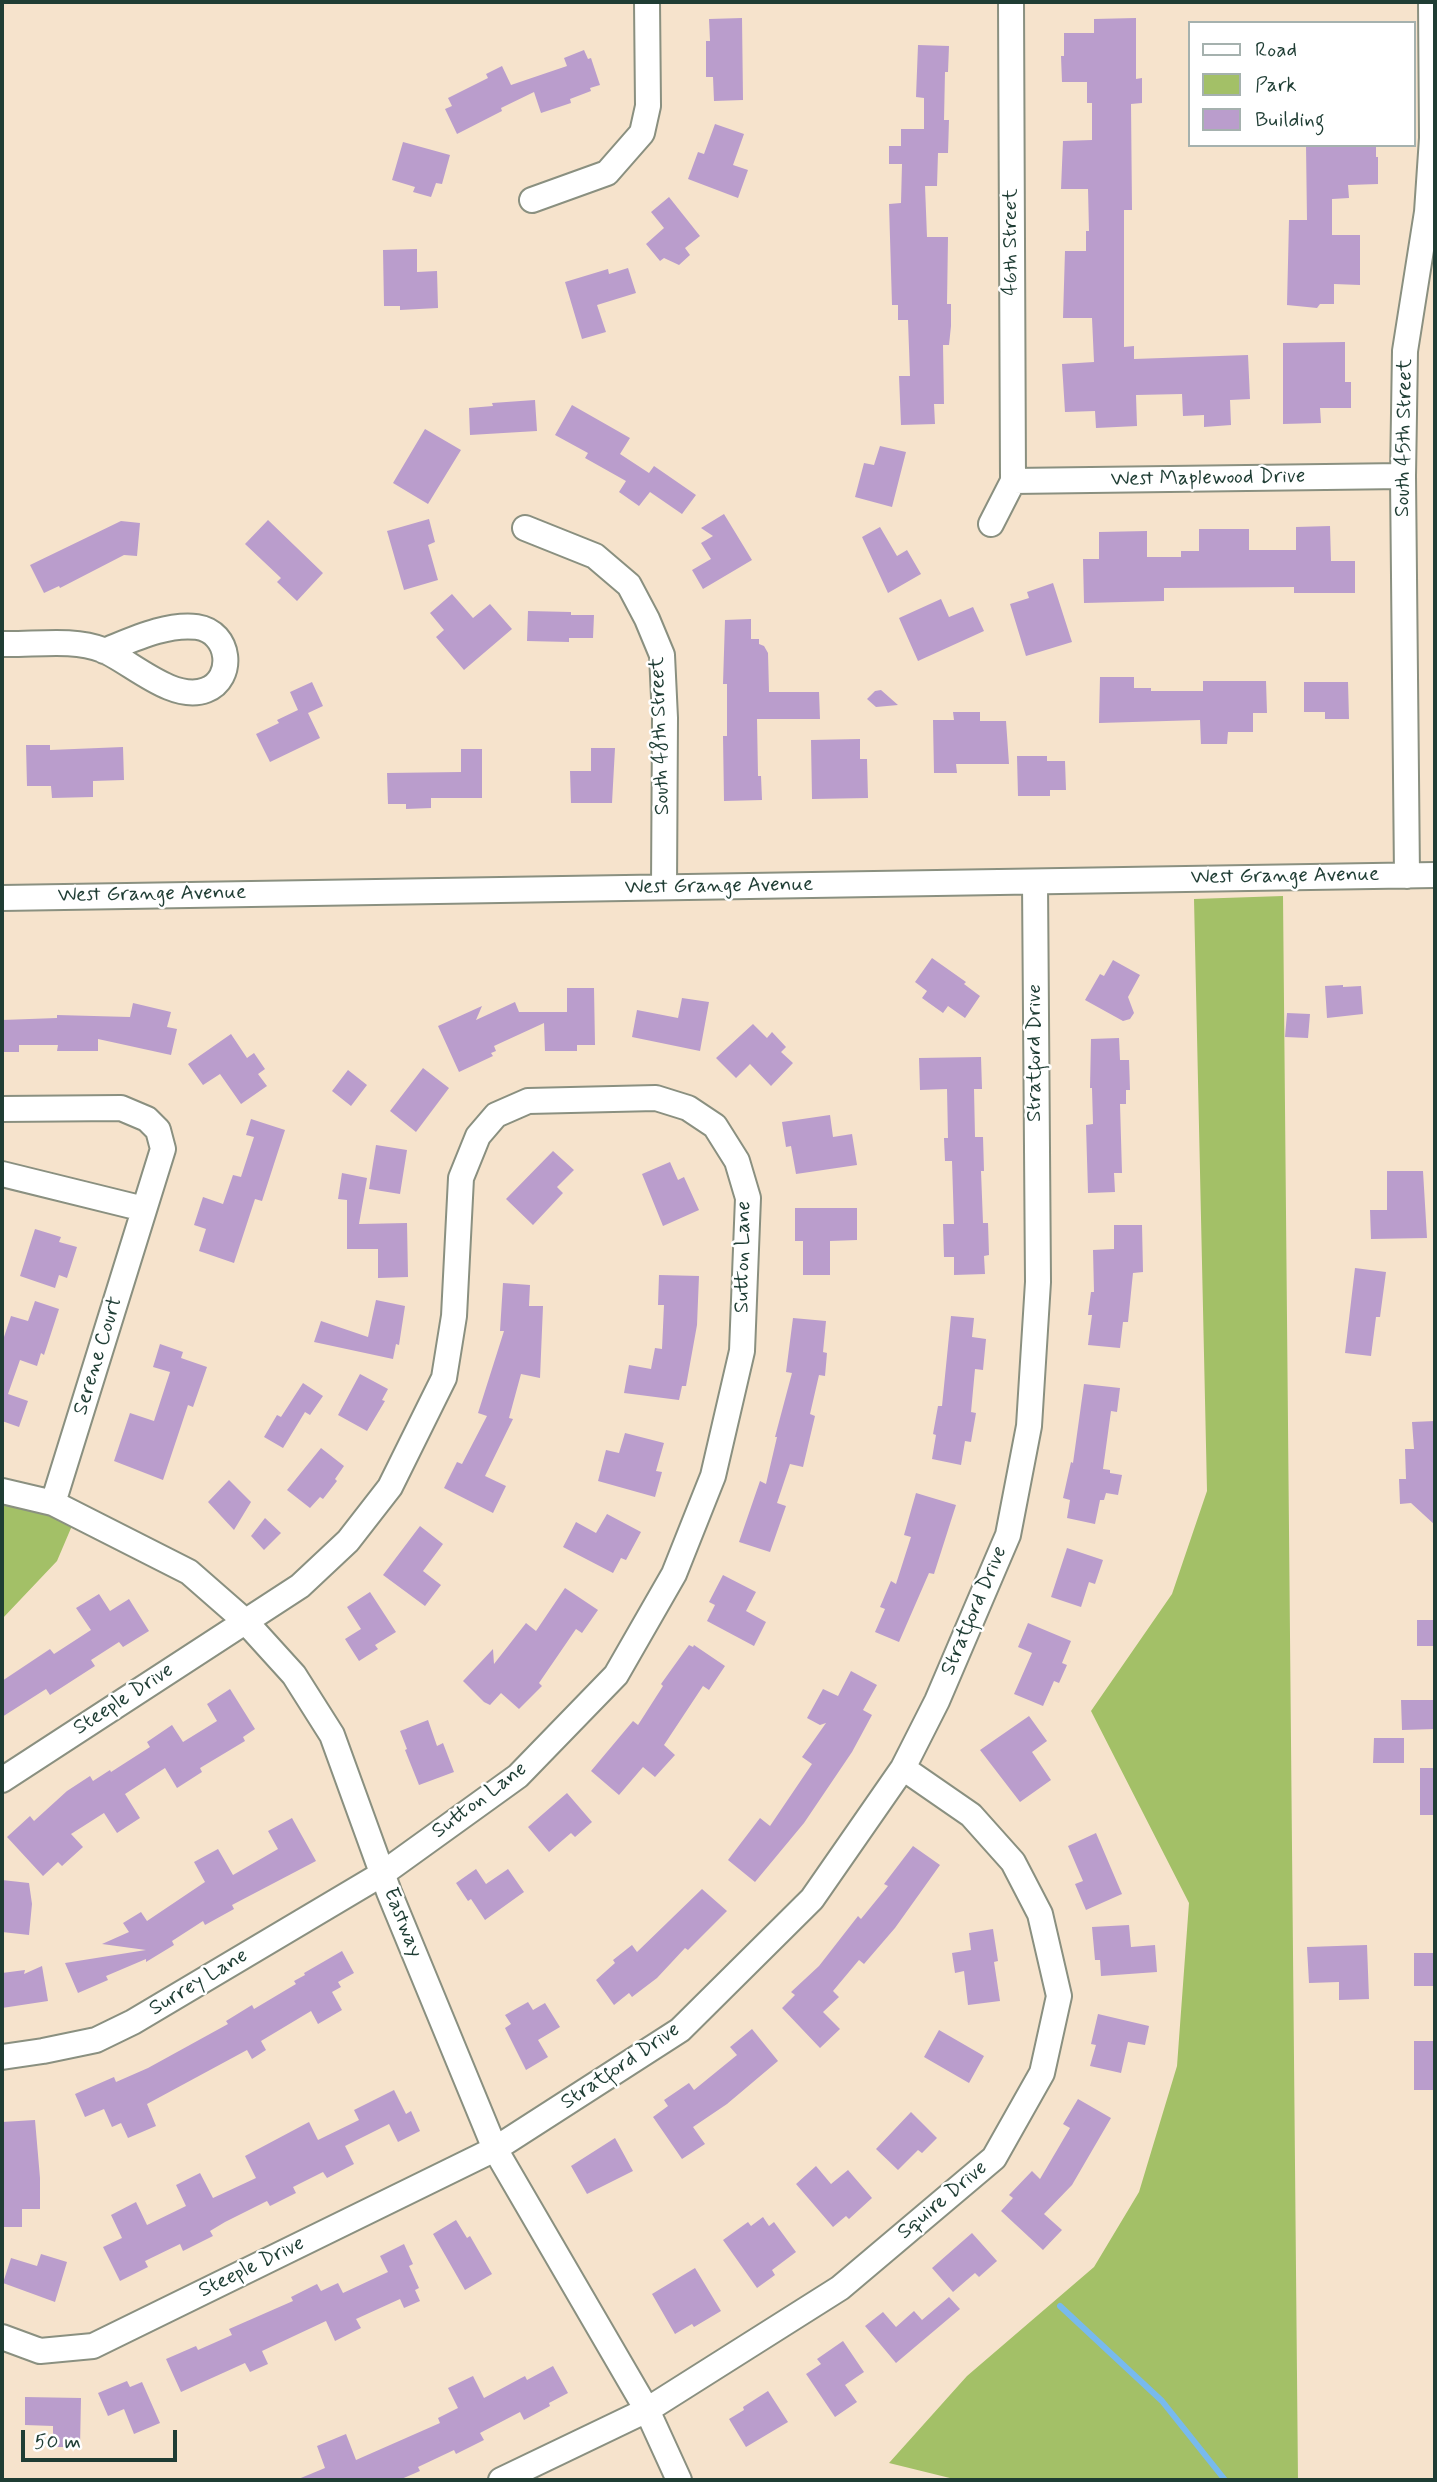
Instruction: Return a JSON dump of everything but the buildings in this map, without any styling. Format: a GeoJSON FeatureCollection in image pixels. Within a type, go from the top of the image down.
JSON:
{"type":"FeatureCollection","features":[{"type":"Feature","properties":{"kind":"street"},"geometry":{"type":"LineString","coordinates":[[533,200],[607,173],[642,133],[648,106],[647,2]]}},
{"type":"Feature","properties":{"kind":"street","name":"46th Street"},"geometry":{"type":"LineString","coordinates":[[1011,2],[1013,481]]}},
{"type":"Feature","properties":{"kind":"street","name":"South 45th Street"},"geometry":{"type":"LineString","coordinates":[[1407,876],[1403,476],[1405,351],[1427,212],[1434,138],[1431,2]]}},
{"type":"Feature","properties":{"kind":"street","name":"West Maplewood Drive"},"geometry":{"type":"LineString","coordinates":[[1013,481],[1403,476]]}},
{"type":"Feature","properties":{"kind":"street"},"geometry":{"type":"LineString","coordinates":[[991,524],[1013,481]]}},
{"type":"Feature","properties":{"kind":"street","name":"South 48th Street"},"geometry":{"type":"LineString","coordinates":[[525,528],[595,556],[629,585],[662,655],[665,718],[664,887]]}},
{"type":"Feature","properties":{"kind":"street"},"geometry":{"type":"LineString","coordinates":[[2,644],[82,645],[104,650]]}},
{"type":"Feature","properties":{"kind":"street","name":"West Grange Avenue"},"geometry":{"type":"LineString","coordinates":[[2,898],[1435,875]]}},
{"type":"Feature","properties":{"kind":"street","name":"Stratford Drive"},"geometry":{"type":"LineString","coordinates":[[495,2149],[680,2030],[812,1899],[904,1768],[937,1701],[1008,1535],[1029,1426],[1038,1282],[1035,882]]}},
{"type":"Feature","properties":{"kind":"street","name":"Sutton Lane"},"geometry":{"type":"LineString","coordinates":[[245,1621],[300,1586],[348,1541],[390,1487],[421,1428],[444,1378],[454,1316],[461,1178],[478,1136],[496,1115],[528,1101],[656,1098],[688,1108],[715,1126],[737,1161],[748,1198],[742,1351],[713,1476],[674,1574],[616,1675],[518,1776],[382,1874]]}},
{"type":"Feature","properties":{"kind":"street","name":"Serene Court"},"geometry":{"type":"LineString","coordinates":[[2,1109],[121,1108],[147,1119],[158,1130],[163,1149],[53,1503]]}},
{"type":"Feature","properties":{"kind":"street"},"geometry":{"type":"LineString","coordinates":[[2,1174],[144,1209]]}},
{"type":"Feature","properties":{"kind":"street","name":"Eastway"},"geometry":{"type":"LineString","coordinates":[[2,1491],[53,1503],[189,1573],[245,1621],[294,1675],[332,1735],[382,1874],[495,2149],[647,2410],[679,2480]]}},
{"type":"Feature","properties":{"kind":"street","name":"Steeple Drive"},"geometry":{"type":"LineString","coordinates":[[2,1780],[245,1621]]}},
{"type":"Feature","properties":{"kind":"street","name":"Squire Drive"},"geometry":{"type":"LineString","coordinates":[[502,2480],[647,2410],[840,2288],[994,2158],[1042,2073],[1059,1996],[1040,1914],[1013,1862],[971,1815],[904,1768]]}},
{"type":"Feature","properties":{"kind":"street","name":"Surrey Lane"},"geometry":{"type":"LineString","coordinates":[[2,2057],[43,2052],[96,2040],[133,2022],[382,1874]]}},
{"type":"Feature","properties":{"kind":"street","name":"Steeple Drive"},"geometry":{"type":"LineString","coordinates":[[2,2337],[40,2351],[93,2346],[495,2149]]}},
{"type":"Feature","properties":{"kind":"green space"},"geometry":{"type":"Polygon","coordinates":[[[1283,896],[1298,2480],[958,2480],[889,2463],[967,2376],[1094,2267],[1139,2192],[1177,2066],[1189,1903],[1091,1711],[1172,1594],[1207,1491],[1194,899],[1283,896]]]}},
{"type":"Feature","properties":{"kind":"green space"},"geometry":{"type":"Polygon","coordinates":[[[2,1498],[74,1521],[57,1561],[2,1619],[2,1498]]]}},
{"type":"Feature","properties":{"kind":"waterway"},"geometry":{"type":"LineString","coordinates":[[1060,2306],[1162,2401],[1225,2480]]}}]}
